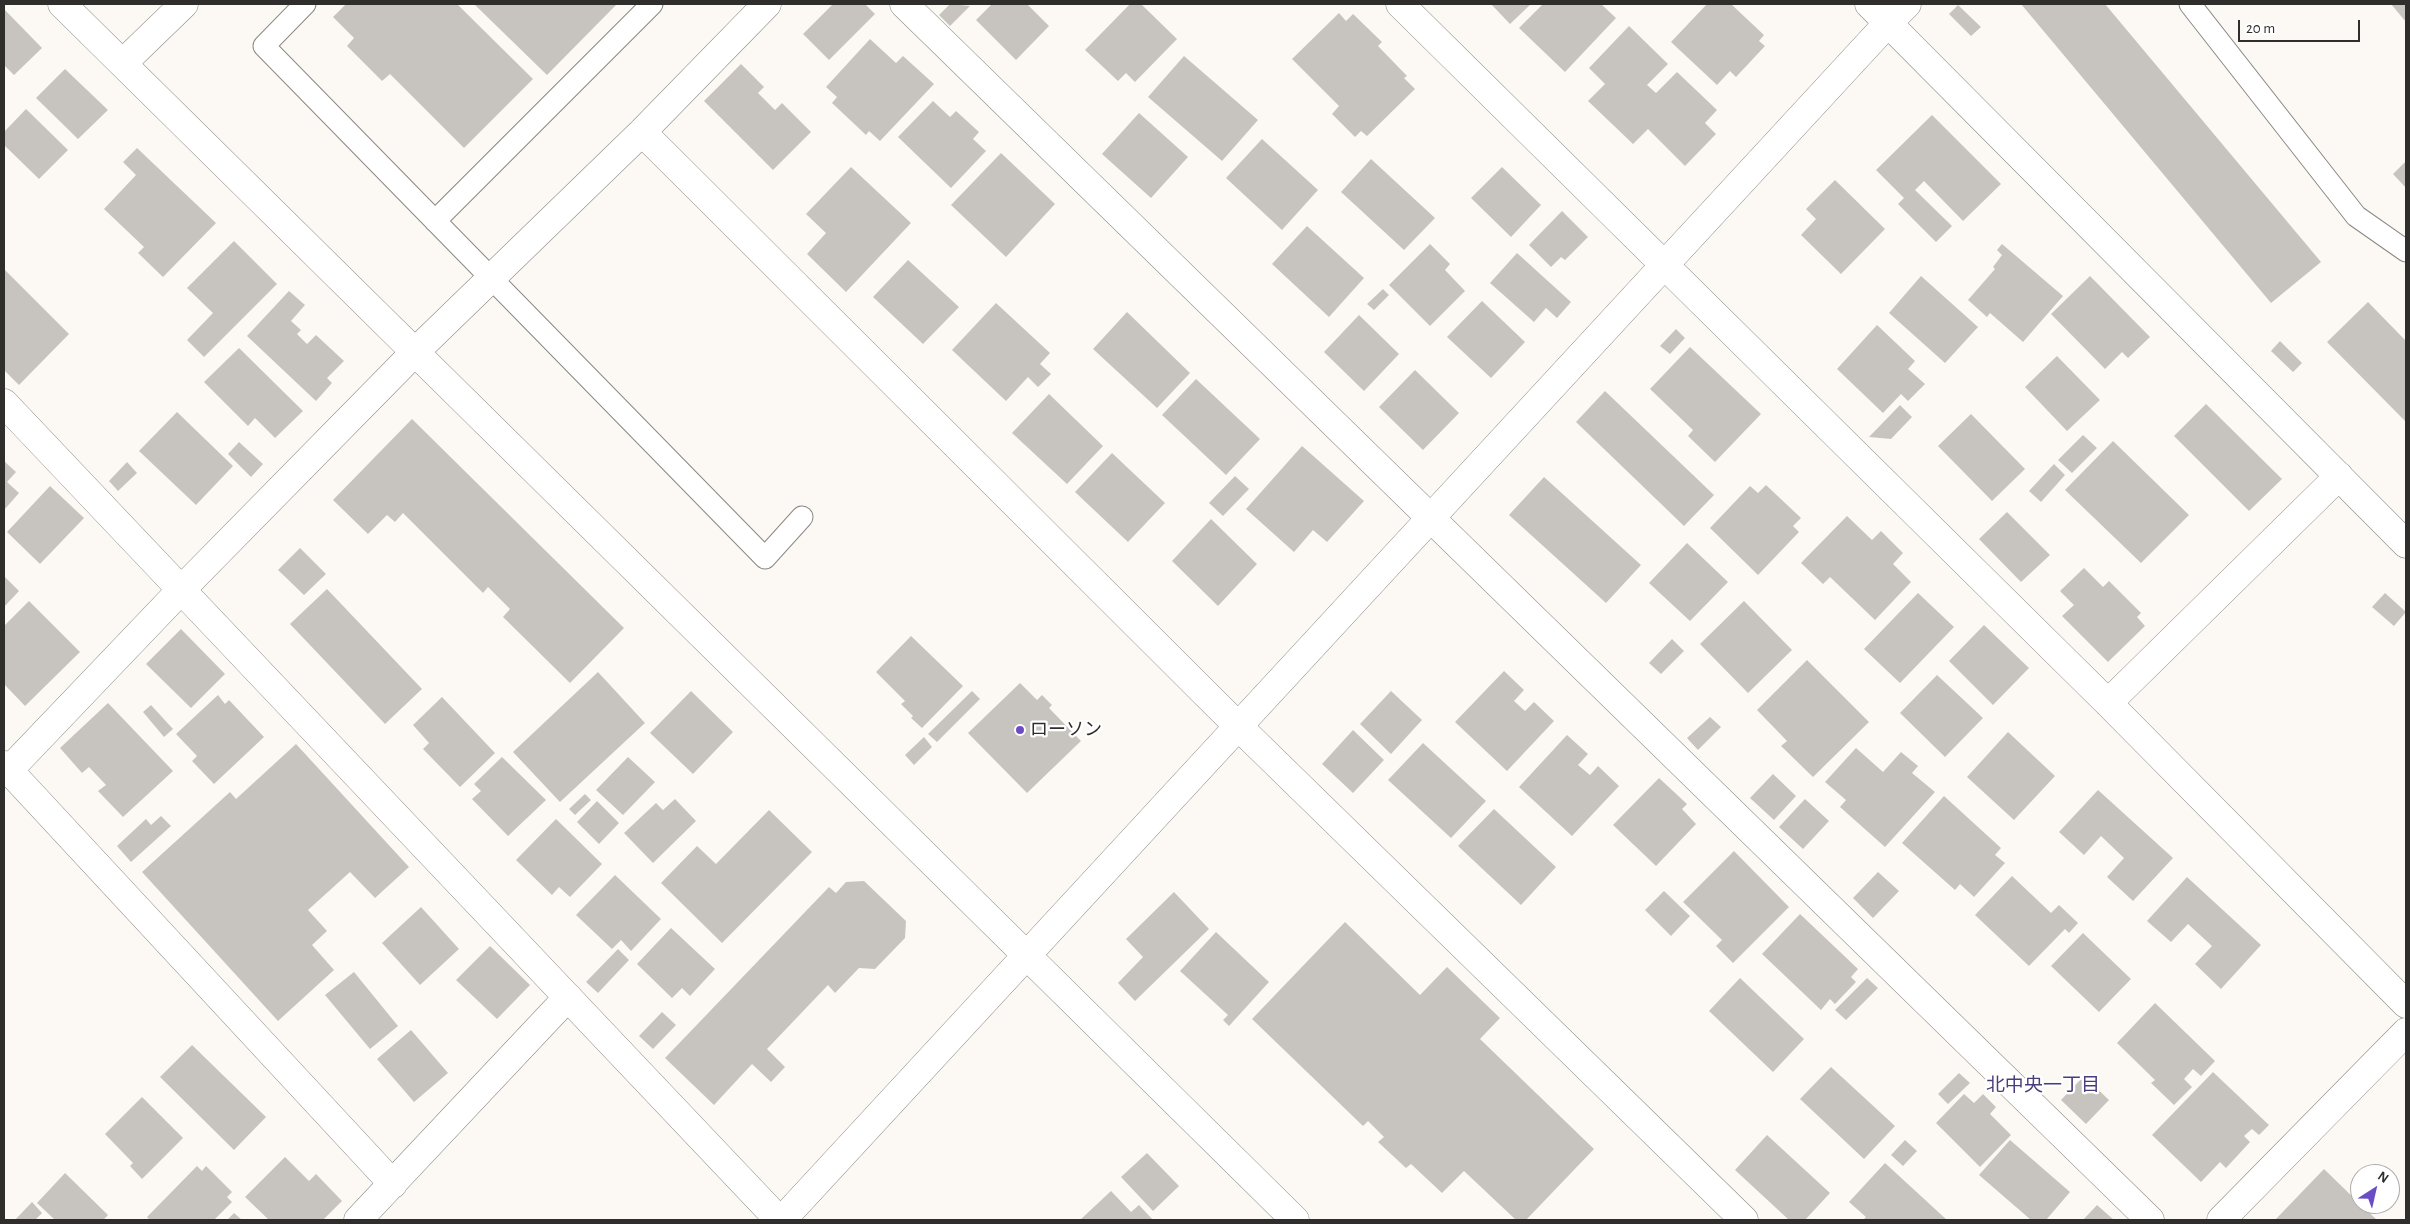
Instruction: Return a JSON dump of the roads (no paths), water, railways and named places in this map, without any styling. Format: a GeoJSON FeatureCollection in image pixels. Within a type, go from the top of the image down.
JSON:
{"type":"FeatureCollection","features":[{"type":"Feature","properties":{"kind":"street"},"geometry":{"type":"LineString","coordinates":[[62,4],[1295,1220]]}},
{"type":"Feature","properties":{"kind":"street"},"geometry":{"type":"LineString","coordinates":[[123,64],[184,4]]}},
{"type":"Feature","properties":{"kind":"street"},"geometry":{"type":"LineString","coordinates":[[393,1184],[6,767],[415,352],[642,132],[766,4]]}},
{"type":"Feature","properties":{"kind":"street"},"geometry":{"type":"LineString","coordinates":[[904,4],[2150,1220]]}},
{"type":"Feature","properties":{"kind":"street"},"geometry":{"type":"LineString","coordinates":[[1400,4],[2108,703],[2406,1004]]}},
{"type":"Feature","properties":{"kind":"street"},"geometry":{"type":"LineString","coordinates":[[1869,4],[2406,544]]}},
{"type":"Feature","properties":{"kind":"street"},"geometry":{"type":"LineString","coordinates":[[4,404],[781,1220],[1907,4]]}},
{"type":"Feature","properties":{"kind":"street"},"geometry":{"type":"LineString","coordinates":[[642,132],[1239,727],[1744,1220]]}},
{"type":"Feature","properties":{"kind":"street"},"geometry":{"type":"LineString","coordinates":[[2108,703],[2339,476]]}},
{"type":"Feature","properties":{"kind":"street"},"geometry":{"type":"LineString","coordinates":[[358,1220],[568,997]]}},
{"type":"Feature","properties":{"kind":"street"},"geometry":{"type":"LineString","coordinates":[[2222,1220],[2406,1032]]}},
{"type":"Feature","properties":{"kind":"lane"},"geometry":{"type":"LineString","coordinates":[[305,4],[264,46],[765,558],[802,517]]}},
{"type":"Feature","properties":{"kind":"lane"},"geometry":{"type":"LineString","coordinates":[[435,221],[652,4]]}},
{"type":"Feature","properties":{"kind":"lane"},"geometry":{"type":"LineString","coordinates":[[2190,4],[2356,216],[2406,251]]}},
{"type":"Feature","properties":{"kind":"place","name":"ローソン"},"geometry":{"type":"Point","coordinates":[1020,730]}},
{"type":"Feature","properties":{"kind":"district","name":"北中央一丁目"},"geometry":{"type":"Point","coordinates":[2043,1085]}}]}
